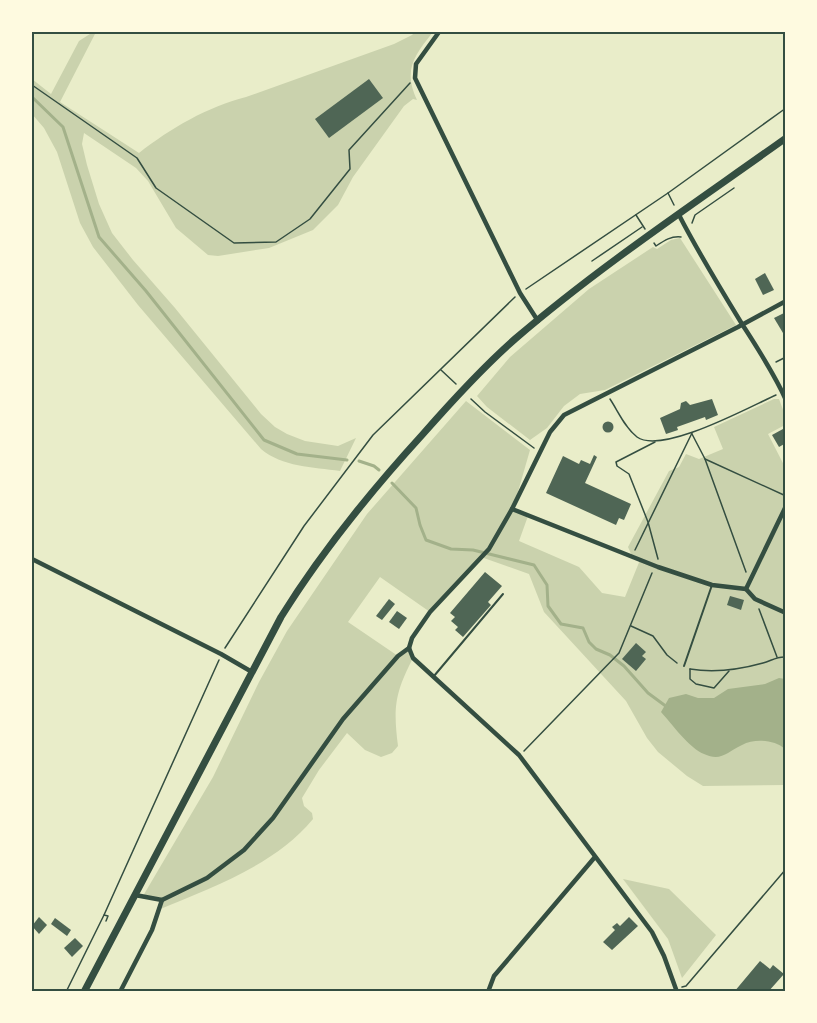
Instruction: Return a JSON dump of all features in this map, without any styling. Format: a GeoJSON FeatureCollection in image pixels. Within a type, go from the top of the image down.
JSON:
{"type":"FeatureCollection","features":[{"type":"Feature","properties":{"kind":"main road"},"geometry":{"type":"LineString","coordinates":[[84,992],[281,617],[318,560],[385,476],[458,395],[508,346],[590,279],[786,138]]}},
{"type":"Feature","properties":{"kind":"street"},"geometry":{"type":"LineString","coordinates":[[440,32],[416,64],[415,78],[520,293],[538,321]]}},
{"type":"Feature","properties":{"kind":"street"},"geometry":{"type":"LineString","coordinates":[[679,215],[743,325],[770,366],[784,391],[786,400]]}},
{"type":"Feature","properties":{"kind":"street"},"geometry":{"type":"LineString","coordinates":[[135,895],[162,900],[207,878],[226,865],[258,836],[343,719],[398,656],[409,648],[412,638],[430,612],[489,549],[512,510],[550,432],[564,415],[786,301]]}},
{"type":"Feature","properties":{"kind":"street"},"geometry":{"type":"LineString","coordinates":[[746,589],[786,506]]}},
{"type":"Feature","properties":{"kind":"street"},"geometry":{"type":"LineString","coordinates":[[512,510],[658,567],[712,585],[746,589],[756,599],[786,613]]}},
{"type":"Feature","properties":{"kind":"street"},"geometry":{"type":"LineString","coordinates":[[32,559],[221,654],[252,672]]}},
{"type":"Feature","properties":{"kind":"street"},"geometry":{"type":"LineString","coordinates":[[409,648],[413,658],[519,756],[652,932],[664,956],[676,990]]}},
{"type":"Feature","properties":{"kind":"street"},"geometry":{"type":"LineString","coordinates":[[488,992],[494,976],[595,857]]}},
{"type":"Feature","properties":{"kind":"street"},"geometry":{"type":"LineString","coordinates":[[120,992],[152,930],[162,900]]}},
{"type":"Feature","properties":{"kind":"lane"},"geometry":{"type":"LineString","coordinates":[[684,666],[712,585]]}},
{"type":"Feature","properties":{"kind":"lane"},"geometry":{"type":"LineString","coordinates":[[434,676],[503,594]]}},
{"type":"Feature","properties":{"kind":"path"},"geometry":{"type":"LineString","coordinates":[[32,85],[137,158],[156,188],[234,243],[276,243],[310,219],[350,169],[349,150],[415,78]]}},
{"type":"Feature","properties":{"kind":"path"},"geometry":{"type":"LineString","coordinates":[[66,992],[104,915],[221,654],[304,526],[373,435],[520,293],[668,193],[786,108]]}},
{"type":"Feature","properties":{"kind":"path"},"geometry":{"type":"LineString","coordinates":[[635,214],[656,246],[667,238],[674,236],[682,238],[695,230],[692,224],[695,215],[734,188]]}},
{"type":"Feature","properties":{"kind":"path"},"geometry":{"type":"LineString","coordinates":[[668,193],[679,215]]}},
{"type":"Feature","properties":{"kind":"path"},"geometry":{"type":"LineString","coordinates":[[592,261],[643,226]]}},
{"type":"Feature","properties":{"kind":"path"},"geometry":{"type":"LineString","coordinates":[[770,366],[786,357]]}},
{"type":"Feature","properties":{"kind":"path"},"geometry":{"type":"LineString","coordinates":[[440,369],[456,384]]}},
{"type":"Feature","properties":{"kind":"path"},"geometry":{"type":"LineString","coordinates":[[519,756],[619,653],[652,573],[660,564],[648,522],[630,474],[616,466],[616,462],[655,442],[692,433],[784,391]]}},
{"type":"Feature","properties":{"kind":"path"},"geometry":{"type":"LineString","coordinates":[[606,393],[630,431],[639,439],[655,442]]}},
{"type":"Feature","properties":{"kind":"path"},"geometry":{"type":"LineString","coordinates":[[471,399],[540,452]]}},
{"type":"Feature","properties":{"kind":"path"},"geometry":{"type":"LineString","coordinates":[[692,433],[705,459],[746,573]]}},
{"type":"Feature","properties":{"kind":"path"},"geometry":{"type":"LineString","coordinates":[[632,556],[692,433]]}},
{"type":"Feature","properties":{"kind":"path"},"geometry":{"type":"LineString","coordinates":[[705,459],[786,496]]}},
{"type":"Feature","properties":{"kind":"path"},"geometry":{"type":"LineString","coordinates":[[756,599],[777,657]]}},
{"type":"Feature","properties":{"kind":"path"},"geometry":{"type":"LineString","coordinates":[[631,626],[653,636],[671,660],[690,669],[729,671],[765,663],[777,657],[786,657]]}},
{"type":"Feature","properties":{"kind":"path"},"geometry":{"type":"LineString","coordinates":[[690,669],[690,679],[696,684],[714,688],[729,671]]}},
{"type":"Feature","properties":{"kind":"path"},"geometry":{"type":"LineString","coordinates":[[676,990],[686,986],[786,869]]}},
{"type":"Feature","properties":{"kind":"path"},"geometry":{"type":"LineString","coordinates":[[104,915],[108,916],[106,921]]}},
{"type":"Feature","properties":{"kind":"shaded area"},"geometry":{"type":"Polygon","coordinates":[[[96,32],[60,102],[139,153],[177,127],[217,106],[394,44],[415,32],[433,32],[416,56],[411,72],[417,100],[413,99],[404,106],[353,177],[338,205],[313,230],[269,248],[218,256],[208,255],[176,228],[148,181],[136,168],[84,133],[82,144],[87,165],[99,204],[112,233],[261,414],[275,427],[305,441],[338,446],[356,438],[340,471],[288,463],[261,449],[138,305],[93,247],[80,223],[57,152],[44,128],[32,114],[32,79],[51,94],[79,41],[96,32]]]}},
{"type":"Feature","properties":{"kind":"shaded area"},"geometry":{"type":"Polygon","coordinates":[[[680,238],[736,325],[605,390],[580,394],[564,406],[547,428],[530,440],[487,407],[477,396],[510,357],[589,289],[653,247],[657,249],[671,240],[680,238]]]}},
{"type":"Feature","properties":{"kind":"shaded area"},"geometry":{"type":"Polygon","coordinates":[[[774,399],[779,399],[785,415],[785,425],[768,434],[786,469],[785,785],[703,786],[687,776],[658,752],[647,738],[626,701],[544,612],[529,574],[481,557],[430,612],[380,577],[348,622],[398,656],[409,648],[413,658],[399,691],[396,710],[398,746],[392,753],[381,757],[365,750],[347,733],[319,770],[302,798],[304,806],[312,813],[313,819],[280,850],[241,874],[158,910],[162,900],[143,896],[213,777],[259,682],[287,631],[367,514],[466,401],[530,450],[513,509],[528,516],[519,541],[579,567],[602,593],[625,597],[640,560],[632,556],[628,547],[669,471],[679,467],[686,454],[699,459],[723,449],[714,427],[774,399]]]}},
{"type":"Feature","properties":{"kind":"shaded area"},"geometry":{"type":"Polygon","coordinates":[[[779,678],[785,679],[785,749],[770,742],[759,741],[747,743],[720,757],[710,756],[692,747],[661,712],[669,698],[686,694],[698,698],[714,698],[728,689],[765,684],[779,678]]]}},
{"type":"Feature","properties":{"kind":"shaded area"},"geometry":{"type":"Polygon","coordinates":[[[623,879],[669,889],[716,935],[682,978],[668,939],[623,879]]]}},
{"type":"Feature","properties":{"kind":"building"},"geometry":{"type":"Polygon","coordinates":[[[369,79],[383,98],[329,138],[315,119],[369,79]]]}},
{"type":"Feature","properties":{"kind":"building"},"geometry":{"type":"Polygon","coordinates":[[[765,273],[774,290],[763,295],[755,279],[765,273]]]}},
{"type":"Feature","properties":{"kind":"building"},"geometry":{"type":"Polygon","coordinates":[[[786,312],[786,338],[774,318],[786,312]]]}},
{"type":"Feature","properties":{"kind":"building"},"geometry":{"type":"Polygon","coordinates":[[[712,399],[718,415],[677,427],[678,430],[666,434],[660,418],[680,409],[681,403],[686,401],[690,405],[712,399]]]}},
{"type":"Feature","properties":{"kind":"building"},"geometry":{"type":"Polygon","coordinates":[[[608,421],[614,427],[608,433],[602,427],[608,421]]]}},
{"type":"Feature","properties":{"kind":"building"},"geometry":{"type":"Polygon","coordinates":[[[783,429],[786,443],[779,447],[772,435],[783,429]]]}},
{"type":"Feature","properties":{"kind":"building"},"geometry":{"type":"Polygon","coordinates":[[[594,455],[597,457],[585,483],[631,504],[624,520],[619,518],[616,525],[546,493],[563,456],[579,464],[581,460],[590,464],[594,455]]]}},
{"type":"Feature","properties":{"kind":"building"},"geometry":{"type":"Polygon","coordinates":[[[485,572],[502,586],[488,602],[491,605],[463,637],[455,630],[458,627],[451,621],[455,617],[450,613],[485,572]]]}},
{"type":"Feature","properties":{"kind":"building"},"geometry":{"type":"Polygon","coordinates":[[[730,596],[744,600],[741,610],[727,605],[730,596]]]}},
{"type":"Feature","properties":{"kind":"building"},"geometry":{"type":"Polygon","coordinates":[[[389,599],[395,604],[382,620],[376,616],[389,599]]]}},
{"type":"Feature","properties":{"kind":"building"},"geometry":{"type":"Polygon","coordinates":[[[397,611],[407,618],[399,629],[389,622],[397,611]]]}},
{"type":"Feature","properties":{"kind":"building"},"geometry":{"type":"Polygon","coordinates":[[[636,643],[646,652],[642,656],[646,659],[636,671],[622,659],[636,643]]]}},
{"type":"Feature","properties":{"kind":"building"},"geometry":{"type":"Polygon","coordinates":[[[39,917],[47,925],[39,934],[32,926],[39,917]]]}},
{"type":"Feature","properties":{"kind":"building"},"geometry":{"type":"Polygon","coordinates":[[[629,917],[638,926],[612,950],[603,942],[615,930],[612,927],[617,923],[620,926],[629,917]]]}},
{"type":"Feature","properties":{"kind":"building"},"geometry":{"type":"Polygon","coordinates":[[[55,918],[71,930],[67,936],[51,924],[55,918]]]}},
{"type":"Feature","properties":{"kind":"building"},"geometry":{"type":"Polygon","coordinates":[[[75,938],[83,946],[72,957],[64,948],[75,938]]]}},
{"type":"Feature","properties":{"kind":"building"},"geometry":{"type":"Polygon","coordinates":[[[760,961],[770,969],[773,965],[784,974],[768,992],[734,992],[760,961]]]}},
{"type":"Feature","properties":{"kind":"waterway"},"geometry":{"type":"LineString","coordinates":[[32,97],[63,127],[99,237],[146,291],[264,440],[297,454],[347,460]]}},
{"type":"Feature","properties":{"kind":"waterway"},"geometry":{"type":"LineString","coordinates":[[359,461],[379,470]]}},
{"type":"Feature","properties":{"kind":"waterway"},"geometry":{"type":"LineString","coordinates":[[392,483],[416,508],[426,540],[451,549],[473,550],[534,565],[547,585],[548,606],[561,624],[583,628],[589,642],[596,649],[610,655],[624,666],[648,693],[667,707]]}}]}
